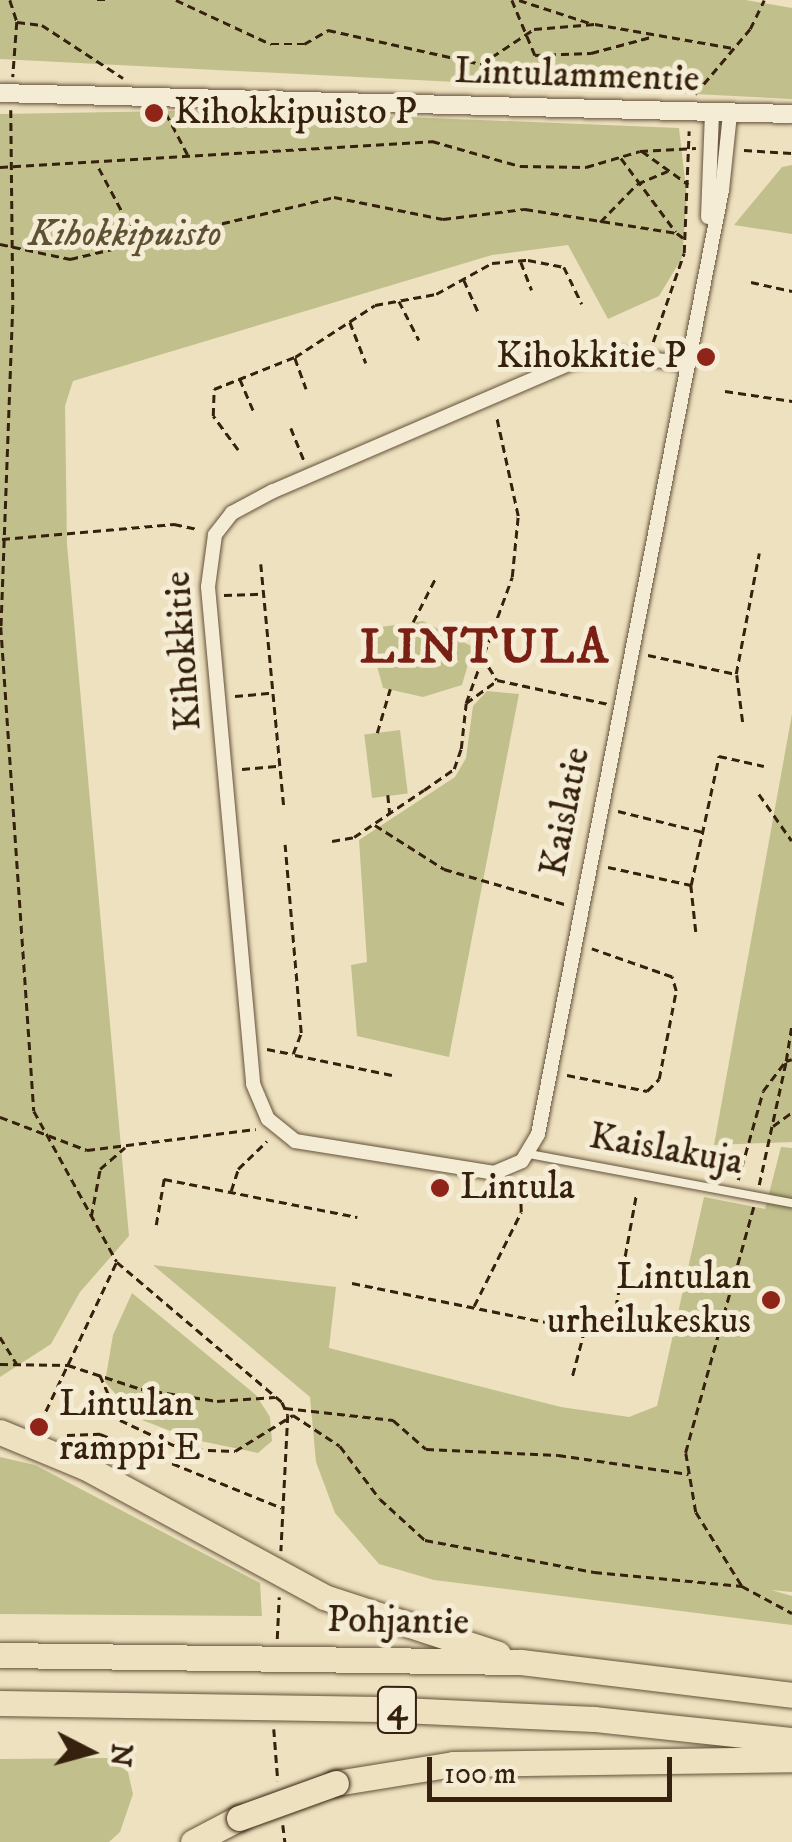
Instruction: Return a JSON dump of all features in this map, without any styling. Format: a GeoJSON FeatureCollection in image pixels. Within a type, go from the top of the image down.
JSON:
{"type":"FeatureCollection","features":[{"type":"Feature","properties":{"kind":"highway"},"geometry":{"type":"LineString","coordinates":[[0,1432],[85,1468],[324,1597],[522,1662]]}},
{"type":"Feature","properties":{"kind":"highway","name":"Pohjantie"},"geometry":{"type":"LineString","coordinates":[[0,1656],[522,1662],[792,1695]]}},
{"type":"Feature","properties":{"kind":"highway","name":"4"},"geometry":{"type":"LineString","coordinates":[[0,1703],[380,1709],[594,1720],[792,1740]]}},
{"type":"Feature","properties":{"kind":"highway"},"geometry":{"type":"LineString","coordinates":[[193,1842],[239,1818],[336,1783],[453,1764],[792,1759]]}},
{"type":"Feature","properties":{"kind":"street","name":"Lintulammentie"},"geometry":{"type":"LineString","coordinates":[[8,93],[792,114]]}},
{"type":"Feature","properties":{"kind":"street","name":"Kaislatie"},"geometry":{"type":"LineString","coordinates":[[529,1154],[728,150],[721,113]]}},
{"type":"Feature","properties":{"kind":"street","name":"Kaislatie"},"geometry":{"type":"LineString","coordinates":[[708,243],[721,113]]}},
{"type":"Feature","properties":{"kind":"street","name":"Kihokkitie"},"geometry":{"type":"LineString","coordinates":[[268,1119],[253,1084],[208,587],[216,536],[232,513],[273,491],[560,366],[599,356],[685,364]]}},
{"type":"Feature","properties":{"kind":"street"},"geometry":{"type":"LineString","coordinates":[[268,1119],[295,1141],[494,1174],[529,1154]]}},
{"type":"Feature","properties":{"kind":"lane","name":"Kaislakuja"},"geometry":{"type":"LineString","coordinates":[[529,1154],[792,1203]]}},
{"type":"Feature","properties":{"kind":"path"},"geometry":{"type":"LineString","coordinates":[[10,0],[16,22],[8,93],[13,244],[1,540],[5,721],[34,1111],[117,1262],[285,1408],[288,1415],[281,1567]]}},
{"type":"Feature","properties":{"kind":"path"},"geometry":{"type":"LineString","coordinates":[[96,0],[108,0]]}},
{"type":"Feature","properties":{"kind":"path"},"geometry":{"type":"LineString","coordinates":[[176,0],[272,44],[304,44],[328,30],[480,64],[527,34],[595,24]]}},
{"type":"Feature","properties":{"kind":"path"},"geometry":{"type":"LineString","coordinates":[[512,0],[535,55],[546,58],[654,36]]}},
{"type":"Feature","properties":{"kind":"path"},"geometry":{"type":"LineString","coordinates":[[520,0],[595,24],[734,48]]}},
{"type":"Feature","properties":{"kind":"path"},"geometry":{"type":"LineString","coordinates":[[651,358],[686,240],[691,186],[687,148],[694,95],[734,48],[764,0]]}},
{"type":"Feature","properties":{"kind":"path"},"geometry":{"type":"LineString","coordinates":[[16,22],[42,26],[113,77],[130,79]]}},
{"type":"Feature","properties":{"kind":"path"},"geometry":{"type":"LineString","coordinates":[[154,113],[166,112],[188,156]]}},
{"type":"Feature","properties":{"kind":"path"},"geometry":{"type":"LineString","coordinates":[[0,167],[98,166],[188,156],[432,141],[520,166],[586,167],[640,150],[687,148]]}},
{"type":"Feature","properties":{"kind":"path"},"geometry":{"type":"LineString","coordinates":[[640,150],[691,186]]}},
{"type":"Feature","properties":{"kind":"path"},"geometry":{"type":"LineString","coordinates":[[728,150],[792,153]]}},
{"type":"Feature","properties":{"kind":"path"},"geometry":{"type":"LineString","coordinates":[[620,157],[686,240]]}},
{"type":"Feature","properties":{"kind":"path"},"geometry":{"type":"LineString","coordinates":[[98,166],[140,246]]}},
{"type":"Feature","properties":{"kind":"path"},"geometry":{"type":"LineString","coordinates":[[599,223],[638,184],[666,171]]}},
{"type":"Feature","properties":{"kind":"path"},"geometry":{"type":"LineString","coordinates":[[0,244],[13,244],[35,256],[70,258],[140,246],[334,196],[442,218],[525,208],[677,233]]}},
{"type":"Feature","properties":{"kind":"path"},"geometry":{"type":"LineString","coordinates":[[520,260],[532,290]]}},
{"type":"Feature","properties":{"kind":"path"},"geometry":{"type":"LineString","coordinates":[[238,450],[228,443],[210,401],[214,389],[295,356],[349,320],[398,300],[424,298],[492,263],[520,260],[564,267],[582,304]]}},
{"type":"Feature","properties":{"kind":"path"},"geometry":{"type":"LineString","coordinates":[[464,278],[479,314]]}},
{"type":"Feature","properties":{"kind":"path"},"geometry":{"type":"LineString","coordinates":[[750,282],[792,291]]}},
{"type":"Feature","properties":{"kind":"path"},"geometry":{"type":"LineString","coordinates":[[398,300],[419,340]]}},
{"type":"Feature","properties":{"kind":"path"},"geometry":{"type":"LineString","coordinates":[[349,320],[366,363]]}},
{"type":"Feature","properties":{"kind":"path"},"geometry":{"type":"LineString","coordinates":[[295,356],[306,390]]}},
{"type":"Feature","properties":{"kind":"path"},"geometry":{"type":"LineString","coordinates":[[240,377],[254,412]]}},
{"type":"Feature","properties":{"kind":"path"},"geometry":{"type":"LineString","coordinates":[[725,392],[792,401]]}},
{"type":"Feature","properties":{"kind":"path"},"geometry":{"type":"LineString","coordinates":[[332,841],[354,837],[454,768],[474,675],[512,577],[518,516],[494,408]]}},
{"type":"Feature","properties":{"kind":"path"},"geometry":{"type":"LineString","coordinates":[[291,428],[306,464]]}},
{"type":"Feature","properties":{"kind":"path"},"geometry":{"type":"LineString","coordinates":[[1,540],[174,524],[200,529]]}},
{"type":"Feature","properties":{"kind":"path"},"geometry":{"type":"LineString","coordinates":[[743,723],[736,674],[759,553]]}},
{"type":"Feature","properties":{"kind":"path"},"geometry":{"type":"LineString","coordinates":[[260,564],[284,808]]}},
{"type":"Feature","properties":{"kind":"path"},"geometry":{"type":"LineString","coordinates":[[414,622],[435,580]]}},
{"type":"Feature","properties":{"kind":"path"},"geometry":{"type":"LineString","coordinates":[[222,594],[264,594]]}},
{"type":"Feature","properties":{"kind":"path"},"geometry":{"type":"LineString","coordinates":[[642,653],[736,674]]}},
{"type":"Feature","properties":{"kind":"path"},"geometry":{"type":"LineString","coordinates":[[481,654],[497,680],[620,706]]}},
{"type":"Feature","properties":{"kind":"path"},"geometry":{"type":"LineString","coordinates":[[466,672],[474,675]]}},
{"type":"Feature","properties":{"kind":"path"},"geometry":{"type":"LineString","coordinates":[[466,703],[497,680]]}},
{"type":"Feature","properties":{"kind":"path"},"geometry":{"type":"LineString","coordinates":[[377,733],[390,689]]}},
{"type":"Feature","properties":{"kind":"path"},"geometry":{"type":"LineString","coordinates":[[231,696],[273,692]]}},
{"type":"Feature","properties":{"kind":"path"},"geometry":{"type":"LineString","coordinates":[[696,932],[691,885],[719,756],[764,766]]}},
{"type":"Feature","properties":{"kind":"path"},"geometry":{"type":"LineString","coordinates":[[238,769],[280,766]]}},
{"type":"Feature","properties":{"kind":"path"},"geometry":{"type":"LineString","coordinates":[[759,794],[792,841]]}},
{"type":"Feature","properties":{"kind":"path"},"geometry":{"type":"LineString","coordinates":[[388,796],[390,813]]}},
{"type":"Feature","properties":{"kind":"path"},"geometry":{"type":"LineString","coordinates":[[613,809],[704,832]]}},
{"type":"Feature","properties":{"kind":"path"},"geometry":{"type":"LineString","coordinates":[[374,824],[444,869],[568,904]]}},
{"type":"Feature","properties":{"kind":"path"},"geometry":{"type":"LineString","coordinates":[[285,845],[301,1033],[293,1054]]}},
{"type":"Feature","properties":{"kind":"path"},"geometry":{"type":"LineString","coordinates":[[602,865],[691,885]]}},
{"type":"Feature","properties":{"kind":"path"},"geometry":{"type":"LineString","coordinates":[[562,1074],[647,1091],[659,1079],[676,991],[672,977],[586,947]]}},
{"type":"Feature","properties":{"kind":"path"},"geometry":{"type":"LineString","coordinates":[[742,1586],[696,1512],[686,1453],[757,1194],[792,1024]]}},
{"type":"Feature","properties":{"kind":"path"},"geometry":{"type":"LineString","coordinates":[[262,1048],[392,1075]]}},
{"type":"Feature","properties":{"kind":"path"},"geometry":{"type":"LineString","coordinates":[[735,1190],[763,1091],[792,1058]]}},
{"type":"Feature","properties":{"kind":"path"},"geometry":{"type":"LineString","coordinates":[[770,1128],[792,1112]]}},
{"type":"Feature","properties":{"kind":"path"},"geometry":{"type":"LineString","coordinates":[[0,1116],[87,1150],[256,1129],[268,1119]]}},
{"type":"Feature","properties":{"kind":"path"},"geometry":{"type":"LineString","coordinates":[[230,1192],[238,1169],[267,1141]]}},
{"type":"Feature","properties":{"kind":"path"},"geometry":{"type":"LineString","coordinates":[[91,1220],[91,1190],[100,1169],[126,1146]]}},
{"type":"Feature","properties":{"kind":"path"},"geometry":{"type":"LineString","coordinates":[[156,1225],[164,1179],[358,1218]]}},
{"type":"Feature","properties":{"kind":"path"},"geometry":{"type":"LineString","coordinates":[[473,1308],[521,1212],[520,1184]]}},
{"type":"Feature","properties":{"kind":"path"},"geometry":{"type":"LineString","coordinates":[[611,1333],[636,1195]]}},
{"type":"Feature","properties":{"kind":"path"},"geometry":{"type":"LineString","coordinates":[[117,1262],[39,1427],[80,1439],[100,1434],[282,1508]]}},
{"type":"Feature","properties":{"kind":"path"},"geometry":{"type":"LineString","coordinates":[[352,1283],[585,1330],[572,1379]]}},
{"type":"Feature","properties":{"kind":"path"},"geometry":{"type":"LineString","coordinates":[[0,1337],[2,1350],[21,1367]]}},
{"type":"Feature","properties":{"kind":"path"},"geometry":{"type":"LineString","coordinates":[[0,1364],[68,1365],[100,1376],[217,1401],[276,1397]]}},
{"type":"Feature","properties":{"kind":"path"},"geometry":{"type":"LineString","coordinates":[[100,1376],[120,1420],[182,1449],[235,1451],[288,1415]]}},
{"type":"Feature","properties":{"kind":"path"},"geometry":{"type":"LineString","coordinates":[[285,1408],[392,1420],[426,1449],[558,1455],[690,1474]]}},
{"type":"Feature","properties":{"kind":"path"},"geometry":{"type":"LineString","coordinates":[[288,1415],[340,1446],[380,1500],[425,1540],[594,1572],[742,1586],[792,1614]]}},
{"type":"Feature","properties":{"kind":"path"},"geometry":{"type":"LineString","coordinates":[[276,1640],[280,1586]]}},
{"type":"Feature","properties":{"kind":"path"},"geometry":{"type":"LineString","coordinates":[[274,1727],[280,1794]]}},
{"type":"Feature","properties":{"kind":"path"},"geometry":{"type":"LineString","coordinates":[[282,1813],[285,1842]]}},
{"type":"Feature","properties":{"kind":"green space"},"geometry":{"type":"Polygon","coordinates":[[[0,0],[746,0],[792,8],[792,99],[0,59],[0,0]]]}},
{"type":"Feature","properties":{"kind":"green space","name":"Kihokkipuisto"},"geometry":{"type":"Polygon","coordinates":[[[234,110],[679,128],[687,197],[682,258],[659,296],[608,319],[568,245],[492,255],[73,381],[65,406],[67,544],[129,1236],[80,1292],[51,1344],[0,1377],[0,114],[234,110]]]}},
{"type":"Feature","properties":{"kind":"green space"},"geometry":{"type":"Polygon","coordinates":[[[792,165],[792,234],[734,225],[782,167],[792,165]]]}},
{"type":"Feature","properties":{"kind":"green space"},"geometry":{"type":"Polygon","coordinates":[[[423,621],[473,647],[462,685],[423,697],[383,688],[367,629],[423,621]]]}},
{"type":"Feature","properties":{"kind":"green space"},"geometry":{"type":"Polygon","coordinates":[[[487,691],[519,694],[449,1057],[357,1036],[351,965],[367,962],[359,840],[455,777],[466,758],[473,706],[487,691]]]}},
{"type":"Feature","properties":{"kind":"green space"},"geometry":{"type":"Polygon","coordinates":[[[792,714],[792,1142],[714,1145],[792,714]]]}},
{"type":"Feature","properties":{"kind":"green space"},"geometry":{"type":"Polygon","coordinates":[[[400,730],[408,794],[372,798],[364,734],[400,730]]]}},
{"type":"Feature","properties":{"kind":"green space"},"geometry":{"type":"Polygon","coordinates":[[[781,1147],[792,1148],[792,1592],[771,1590],[792,1596],[792,1625],[434,1580],[379,1564],[335,1513],[316,1462],[310,1397],[153,1265],[336,1287],[329,1348],[561,1407],[629,1417],[657,1406],[704,1197],[765,1209],[781,1147]]]}},
{"type":"Feature","properties":{"kind":"green space"},"geometry":{"type":"Polygon","coordinates":[[[132,1293],[256,1395],[270,1417],[272,1441],[258,1453],[191,1439],[137,1418],[105,1382],[113,1335],[132,1293]]]}},
{"type":"Feature","properties":{"kind":"green space"},"geometry":{"type":"Polygon","coordinates":[[[0,1457],[35,1465],[260,1583],[262,1616],[0,1614],[0,1457]]]}},
{"type":"Feature","properties":{"kind":"green space"},"geometry":{"type":"Polygon","coordinates":[[[109,1758],[128,1772],[133,1794],[120,1832],[109,1842],[0,1842],[0,1759],[109,1758]]]}},
{"type":"Feature","properties":{"kind":"place","name":"Kihokkipuisto P"},"geometry":{"type":"Point","coordinates":[154,113]}},
{"type":"Feature","properties":{"kind":"place","name":"Kihokkitie P"},"geometry":{"type":"Point","coordinates":[706,357]}},
{"type":"Feature","properties":{"kind":"place","name":"Lintula"},"geometry":{"type":"Point","coordinates":[440,1188]}},
{"type":"Feature","properties":{"kind":"place","name":"Lintulan urheilukeskus"},"geometry":{"type":"Point","coordinates":[771,1300]}},
{"type":"Feature","properties":{"kind":"place","name":"Lintulan ramppi E"},"geometry":{"type":"Point","coordinates":[39,1427]}},
{"type":"Feature","properties":{"kind":"district","name":"LINTULA"},"geometry":{"type":"Point","coordinates":[485,649]}}]}
